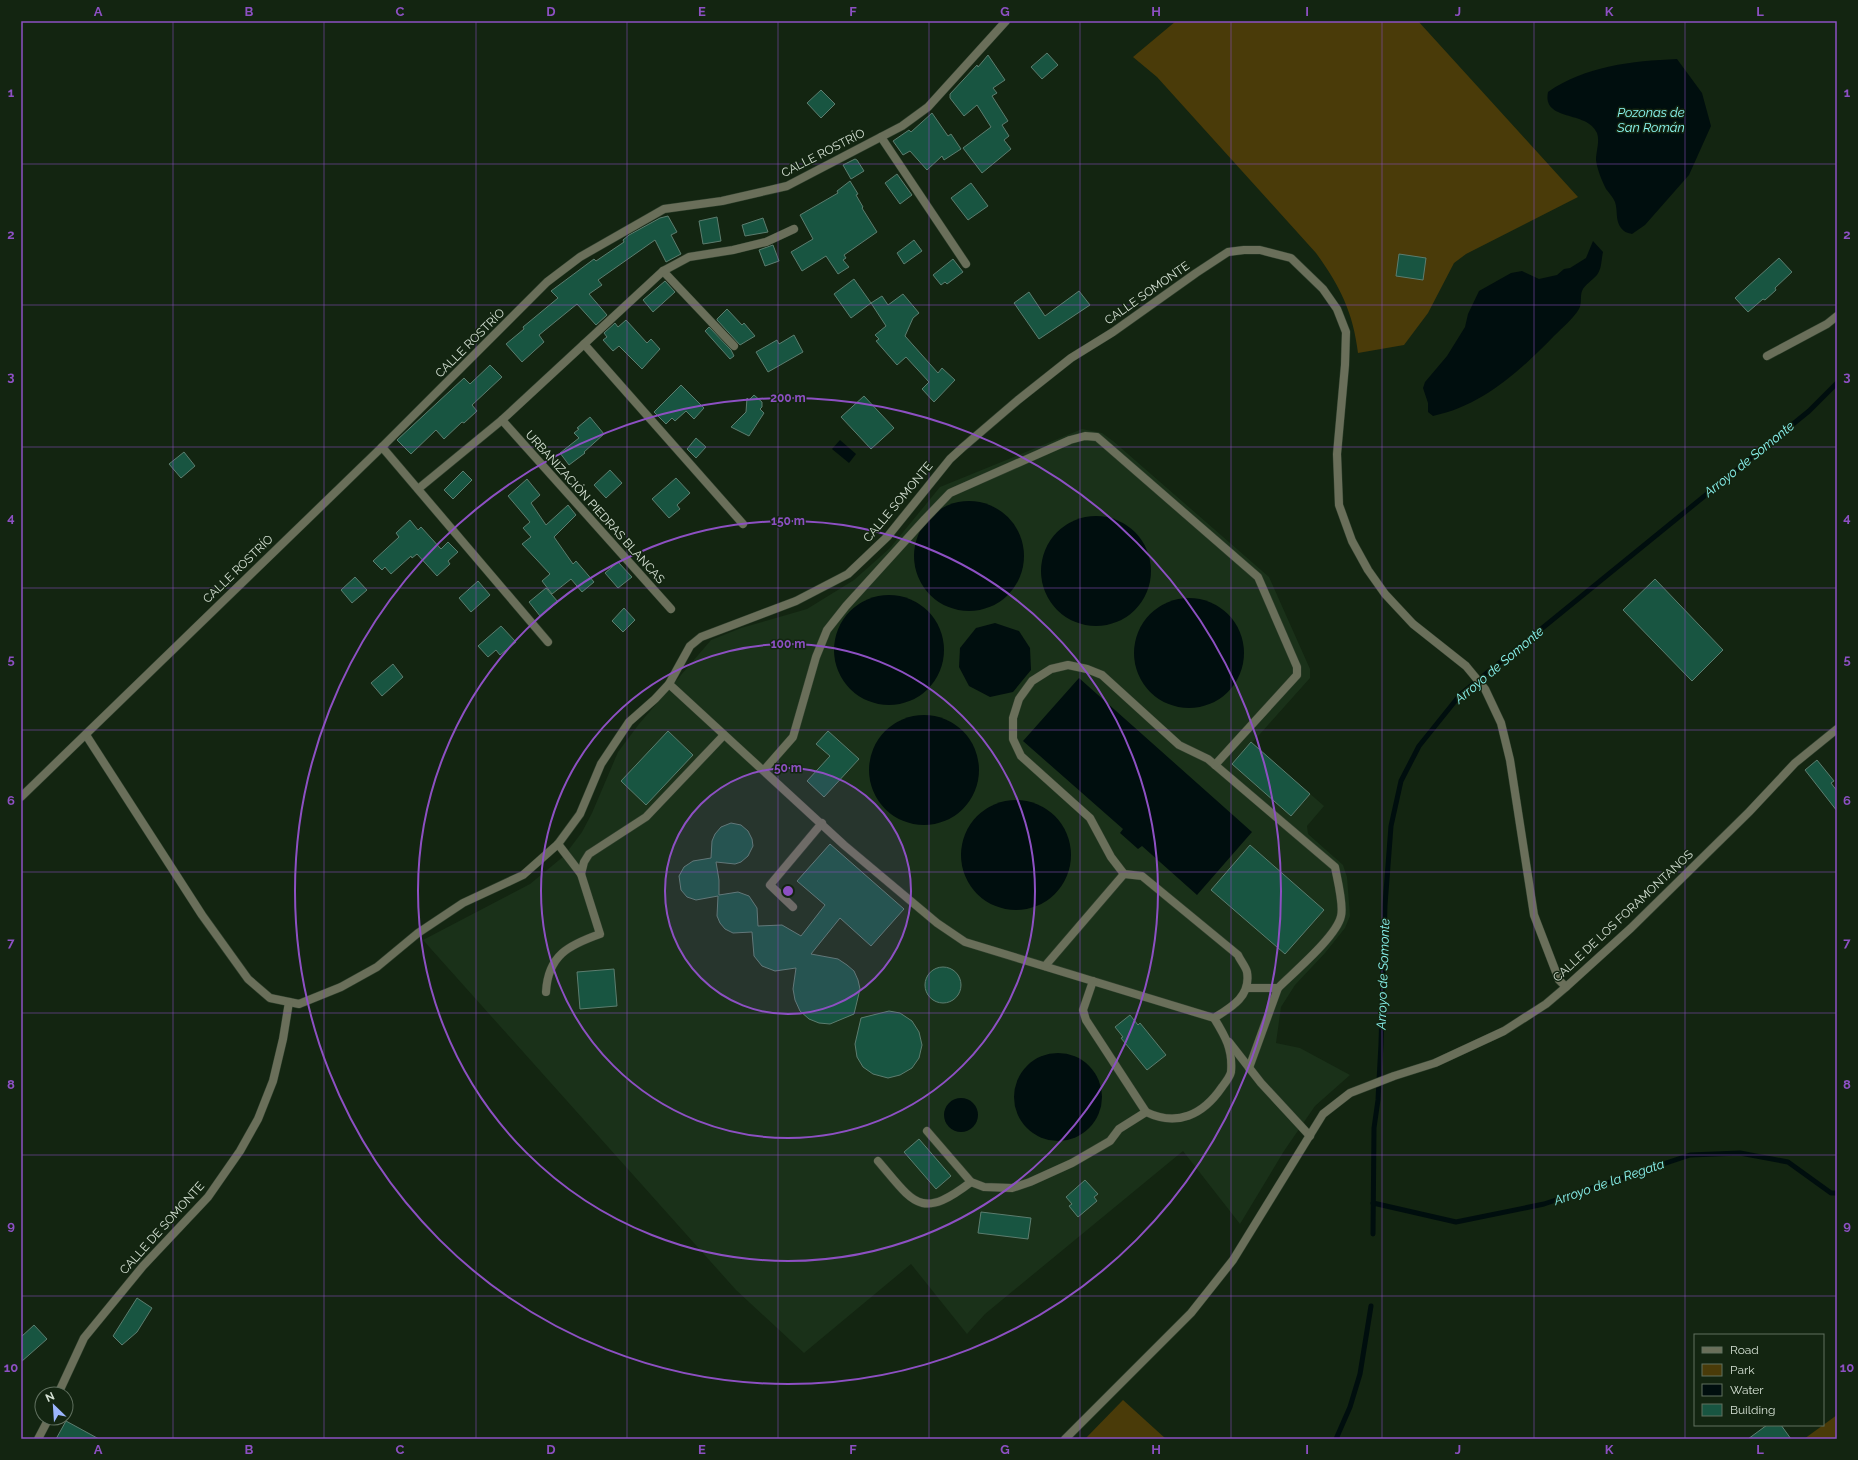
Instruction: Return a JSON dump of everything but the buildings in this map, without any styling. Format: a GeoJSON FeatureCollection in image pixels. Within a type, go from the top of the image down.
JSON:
{"type":"FeatureCollection","features":[{"type":"Feature","properties":{"kind":"street","name":"CALLE ROSTRÍO"},"geometry":{"type":"LineString","coordinates":[[21,797],[382,447],[547,282],[580,257],[664,209],[722,201],[786,186],[902,126],[928,107],[1006,21]]}},
{"type":"Feature","properties":{"kind":"street"},"geometry":{"type":"LineString","coordinates":[[881,137],[966,264]]}},
{"type":"Feature","properties":{"kind":"street"},"geometry":{"type":"LineString","coordinates":[[418,489],[502,420],[663,271],[689,257],[733,250],[766,242],[794,230]]}},
{"type":"Feature","properties":{"kind":"street","name":"CALLE SOMONTE"},"geometry":{"type":"LineString","coordinates":[[86,735],[202,915],[248,980],[270,998],[299,1004],[341,987],[377,967],[418,933],[463,903],[523,875],[558,844],[580,814],[601,764],[629,722],[655,699],[669,684],[690,646],[701,637],[796,601],[848,574],[888,536],[950,459],[1018,400],[1071,358],[1114,332],[1228,252],[1260,250],[1277,253],[1291,258],[1308,273],[1323,289],[1336,309],[1346,332],[1345,364],[1337,454],[1338,504],[1352,541],[1368,570],[1385,594],[1413,624],[1466,666],[1485,689],[1501,724],[1510,760],[1534,915],[1559,980],[1566,987]]}},
{"type":"Feature","properties":{"kind":"street"},"geometry":{"type":"LineString","coordinates":[[663,271],[734,346]]}},
{"type":"Feature","properties":{"kind":"street"},"geometry":{"type":"LineString","coordinates":[[1767,356],[1827,324],[1837,316]]}},
{"type":"Feature","properties":{"kind":"street"},"geometry":{"type":"LineString","coordinates":[[584,344],[743,524]]}},
{"type":"Feature","properties":{"kind":"street","name":"URBANIZACIÓN PIEDRAS BLANCAS"},"geometry":{"type":"LineString","coordinates":[[502,420],[671,609]]}},
{"type":"Feature","properties":{"kind":"street"},"geometry":{"type":"LineString","coordinates":[[764,770],[793,737],[816,657],[827,630],[846,606],[950,493],[1070,440],[1085,436],[1097,437],[1258,577],[1297,667],[1297,674],[1215,764]]}},
{"type":"Feature","properties":{"kind":"street"},"geometry":{"type":"LineString","coordinates":[[382,447],[548,642]]}},
{"type":"Feature","properties":{"kind":"street"},"geometry":{"type":"LineString","coordinates":[[1214,1018],[1241,999],[1247,988],[1247,971],[1238,955],[1142,876],[1124,874],[1111,857],[1090,818],[1021,756],[1013,739],[1013,718],[1019,699],[1032,681],[1051,669],[1068,665],[1087,669],[1102,675],[1179,745],[1215,764],[1335,866],[1339,889],[1341,916],[1328,938],[1278,988],[1249,1068]]}},
{"type":"Feature","properties":{"kind":"street"},"geometry":{"type":"LineString","coordinates":[[669,684],[844,844],[937,923],[965,942],[1214,1018],[1228,1042],[1260,1083],[1310,1136]]}},
{"type":"Feature","properties":{"kind":"street","name":"CALLE DE LOS FORAMONTANOS"},"geometry":{"type":"LineString","coordinates":[[1065,1439],[1192,1313],[1233,1260],[1324,1114],[1350,1093],[1394,1076],[1435,1063],[1504,1031],[1546,1004],[1630,928],[1749,812],[1795,763],[1837,729]]}},
{"type":"Feature","properties":{"kind":"street"},"geometry":{"type":"LineString","coordinates":[[581,874],[584,862],[589,854],[646,817],[724,735]]}},
{"type":"Feature","properties":{"kind":"street"},"geometry":{"type":"LineString","coordinates":[[793,906],[770,885],[822,824]]}},
{"type":"Feature","properties":{"kind":"street"},"geometry":{"type":"LineString","coordinates":[[546,992],[547,979],[552,965],[563,951],[579,942],[600,934],[581,874],[558,844]]}},
{"type":"Feature","properties":{"kind":"street"},"geometry":{"type":"LineString","coordinates":[[1045,966],[1124,874]]}},
{"type":"Feature","properties":{"kind":"street"},"geometry":{"type":"LineString","coordinates":[[1093,981],[1083,1010],[1086,1020],[1146,1112],[1159,1118],[1174,1119],[1191,1116],[1206,1106],[1218,1093],[1230,1074],[1231,1059],[1228,1042]]}},
{"type":"Feature","properties":{"kind":"street"},"geometry":{"type":"LineString","coordinates":[[1247,988],[1278,988]]}},
{"type":"Feature","properties":{"kind":"street","name":"CALLE DE SOMONTE"},"geometry":{"type":"LineString","coordinates":[[62,1386],[84,1338],[143,1266],[208,1197],[240,1151],[258,1119],[273,1081],[283,1039],[289,1002]]}},
{"type":"Feature","properties":{"kind":"street"},"geometry":{"type":"LineString","coordinates":[[927,1131],[971,1182],[995,1189],[1012,1188],[1030,1182],[1072,1163],[1110,1141],[1119,1130],[1146,1112]]}},
{"type":"Feature","properties":{"kind":"street"},"geometry":{"type":"LineString","coordinates":[[878,1161],[906,1194],[918,1202],[928,1205],[947,1199],[971,1182]]}},
{"type":"Feature","properties":{"kind":"street"},"geometry":{"type":"LineString","coordinates":[[38,1439],[45,1426]]}},
{"type":"Feature","properties":{"kind":"shaded area"},"geometry":{"type":"Polygon","coordinates":[[[1082,429],[1102,433],[1113,441],[1269,577],[1310,669],[1310,678],[1252,743],[1324,806],[1307,826],[1308,834],[1343,865],[1347,877],[1350,916],[1345,928],[1325,953],[1295,985],[1281,1007],[1276,1043],[1300,1048],[1350,1075],[1315,1106],[1284,1151],[1240,1224],[1183,1151],[985,1314],[967,1334],[911,1264],[804,1353],[736,1290],[423,940],[530,884],[564,856],[582,832],[592,813],[618,752],[639,724],[711,640],[741,628],[807,609],[854,580],[890,548],[940,487],[1082,429]]]}},
{"type":"Feature","properties":{"kind":"green space"},"geometry":{"type":"Polygon","coordinates":[[[1176,21],[1418,21],[1578,197],[1466,254],[1454,263],[1428,313],[1404,345],[1358,353],[1353,325],[1339,288],[1316,253],[1157,77],[1133,57],[1176,21]]]}},
{"type":"Feature","properties":{"kind":"green space"},"geometry":{"type":"Polygon","coordinates":[[[1123,1400],[1166,1439],[1085,1439],[1123,1400]]]}},
{"type":"Feature","properties":{"kind":"green space"},"geometry":{"type":"Polygon","coordinates":[[[1837,1415],[1837,1439],[1804,1439],[1824,1426],[1837,1415]]]}},
{"type":"Feature","properties":{"kind":"water","name":"Pozonas de San Román"},"geometry":{"type":"Polygon","coordinates":[[[1677,59],[1702,93],[1711,126],[1689,175],[1645,225],[1631,234],[1623,230],[1619,225],[1615,202],[1601,179],[1596,160],[1598,143],[1597,133],[1592,126],[1584,121],[1558,112],[1552,108],[1548,101],[1548,92],[1577,76],[1610,66],[1643,61],[1677,59]]]}},
{"type":"Feature","properties":{"kind":"water"},"geometry":{"type":"Polygon","coordinates":[[[1593,241],[1603,252],[1601,267],[1597,275],[1583,289],[1581,293],[1580,307],[1571,320],[1528,362],[1484,396],[1451,411],[1433,416],[1428,412],[1428,403],[1423,388],[1425,382],[1447,356],[1465,327],[1468,314],[1479,291],[1511,273],[1522,271],[1539,279],[1557,275],[1564,269],[1570,268],[1586,258],[1593,241]]]}},
{"type":"Feature","properties":{"kind":"water"},"geometry":{"type":"Polygon","coordinates":[[[840,440],[856,454],[849,463],[832,449],[840,440]]]}},
{"type":"Feature","properties":{"kind":"water"},"geometry":{"type":"Polygon","coordinates":[[[969,501],[990,505],[1000,510],[1008,517],[1015,525],[1020,535],[1024,556],[1020,577],[1015,587],[1008,595],[1000,602],[990,607],[969,611],[948,607],[938,602],[930,595],[923,587],[918,577],[914,556],[918,535],[923,525],[930,517],[938,510],[948,505],[969,501]]]}},
{"type":"Feature","properties":{"kind":"water"},"geometry":{"type":"Polygon","coordinates":[[[1096,516],[1117,520],[1127,525],[1135,532],[1142,540],[1147,550],[1151,571],[1147,592],[1142,602],[1135,610],[1127,617],[1117,622],[1096,626],[1075,622],[1065,617],[1057,610],[1050,602],[1045,592],[1041,571],[1045,550],[1050,540],[1057,532],[1065,525],[1075,520],[1096,516]]]}},
{"type":"Feature","properties":{"kind":"water"},"geometry":{"type":"Polygon","coordinates":[[[889,595],[910,599],[920,604],[928,611],[935,619],[940,629],[944,650],[940,671],[935,681],[928,689],[920,696],[910,701],[889,705],[868,701],[858,696],[850,689],[843,681],[838,671],[834,650],[838,629],[843,619],[850,611],[858,604],[868,599],[889,595]]]}},
{"type":"Feature","properties":{"kind":"water"},"geometry":{"type":"Polygon","coordinates":[[[1189,598],[1210,602],[1220,607],[1228,614],[1235,622],[1240,632],[1244,653],[1240,674],[1235,684],[1228,692],[1220,699],[1210,704],[1189,708],[1168,704],[1158,699],[1150,692],[1143,684],[1138,674],[1134,653],[1138,632],[1143,622],[1150,614],[1158,607],[1168,602],[1189,598]]]}},
{"type":"Feature","properties":{"kind":"water"},"geometry":{"type":"Polygon","coordinates":[[[995,623],[1019,631],[1030,648],[1031,670],[1013,692],[990,697],[969,686],[959,667],[960,648],[976,628],[995,623]]]}},
{"type":"Feature","properties":{"kind":"water"},"geometry":{"type":"Polygon","coordinates":[[[1079,678],[1252,832],[1197,895],[1142,846],[1138,849],[1120,833],[1123,829],[1023,741],[1079,678]]]}},
{"type":"Feature","properties":{"kind":"water"},"geometry":{"type":"Polygon","coordinates":[[[924,715],[945,719],[955,724],[963,731],[970,739],[975,749],[979,770],[975,791],[970,801],[963,809],[955,816],[945,821],[924,825],[903,821],[893,816],[885,809],[878,801],[873,791],[869,770],[873,749],[878,739],[885,731],[893,724],[903,719],[924,715]]]}},
{"type":"Feature","properties":{"kind":"water"},"geometry":{"type":"Polygon","coordinates":[[[1016,800],[1037,804],[1047,809],[1055,816],[1062,824],[1067,834],[1071,855],[1067,876],[1062,886],[1055,894],[1047,901],[1037,906],[1016,910],[995,906],[985,901],[977,894],[970,886],[965,876],[961,855],[965,834],[970,824],[977,816],[985,809],[995,804],[1016,800]]]}},
{"type":"Feature","properties":{"kind":"water"},"geometry":{"type":"Polygon","coordinates":[[[1049,1053],[1067,1053],[1083,1060],[1095,1072],[1102,1088],[1102,1106],[1095,1122],[1083,1134],[1067,1141],[1049,1141],[1033,1134],[1021,1122],[1014,1106],[1014,1088],[1021,1072],[1033,1060],[1049,1053]]]}},
{"type":"Feature","properties":{"kind":"water"},"geometry":{"type":"Polygon","coordinates":[[[958,1098],[964,1098],[968,1099],[975,1105],[978,1115],[977,1122],[971,1129],[964,1132],[958,1132],[954,1131],[947,1125],[944,1118],[944,1112],[945,1108],[951,1101],[958,1098]]]}},
{"type":"Feature","properties":{"kind":"waterway","name":"Arroyo de Somonte"},"geometry":{"type":"LineString","coordinates":[[1373,1234],[1374,1128],[1378,1100],[1385,905],[1391,826],[1401,781],[1419,746],[1460,695],[1809,411],[1837,383]]}},
{"type":"Feature","properties":{"kind":"waterway","name":"Arroyo de la Regata"},"geometry":{"type":"LineString","coordinates":[[1373,1203],[1456,1222],[1544,1204],[1690,1155],[1740,1153],[1788,1162],[1831,1193],[1837,1193]]}},
{"type":"Feature","properties":{"kind":"waterway","name":"Arroyo de Somonte"},"geometry":{"type":"LineString","coordinates":[[1336,1439],[1350,1407],[1360,1374],[1371,1306]]}}]}
